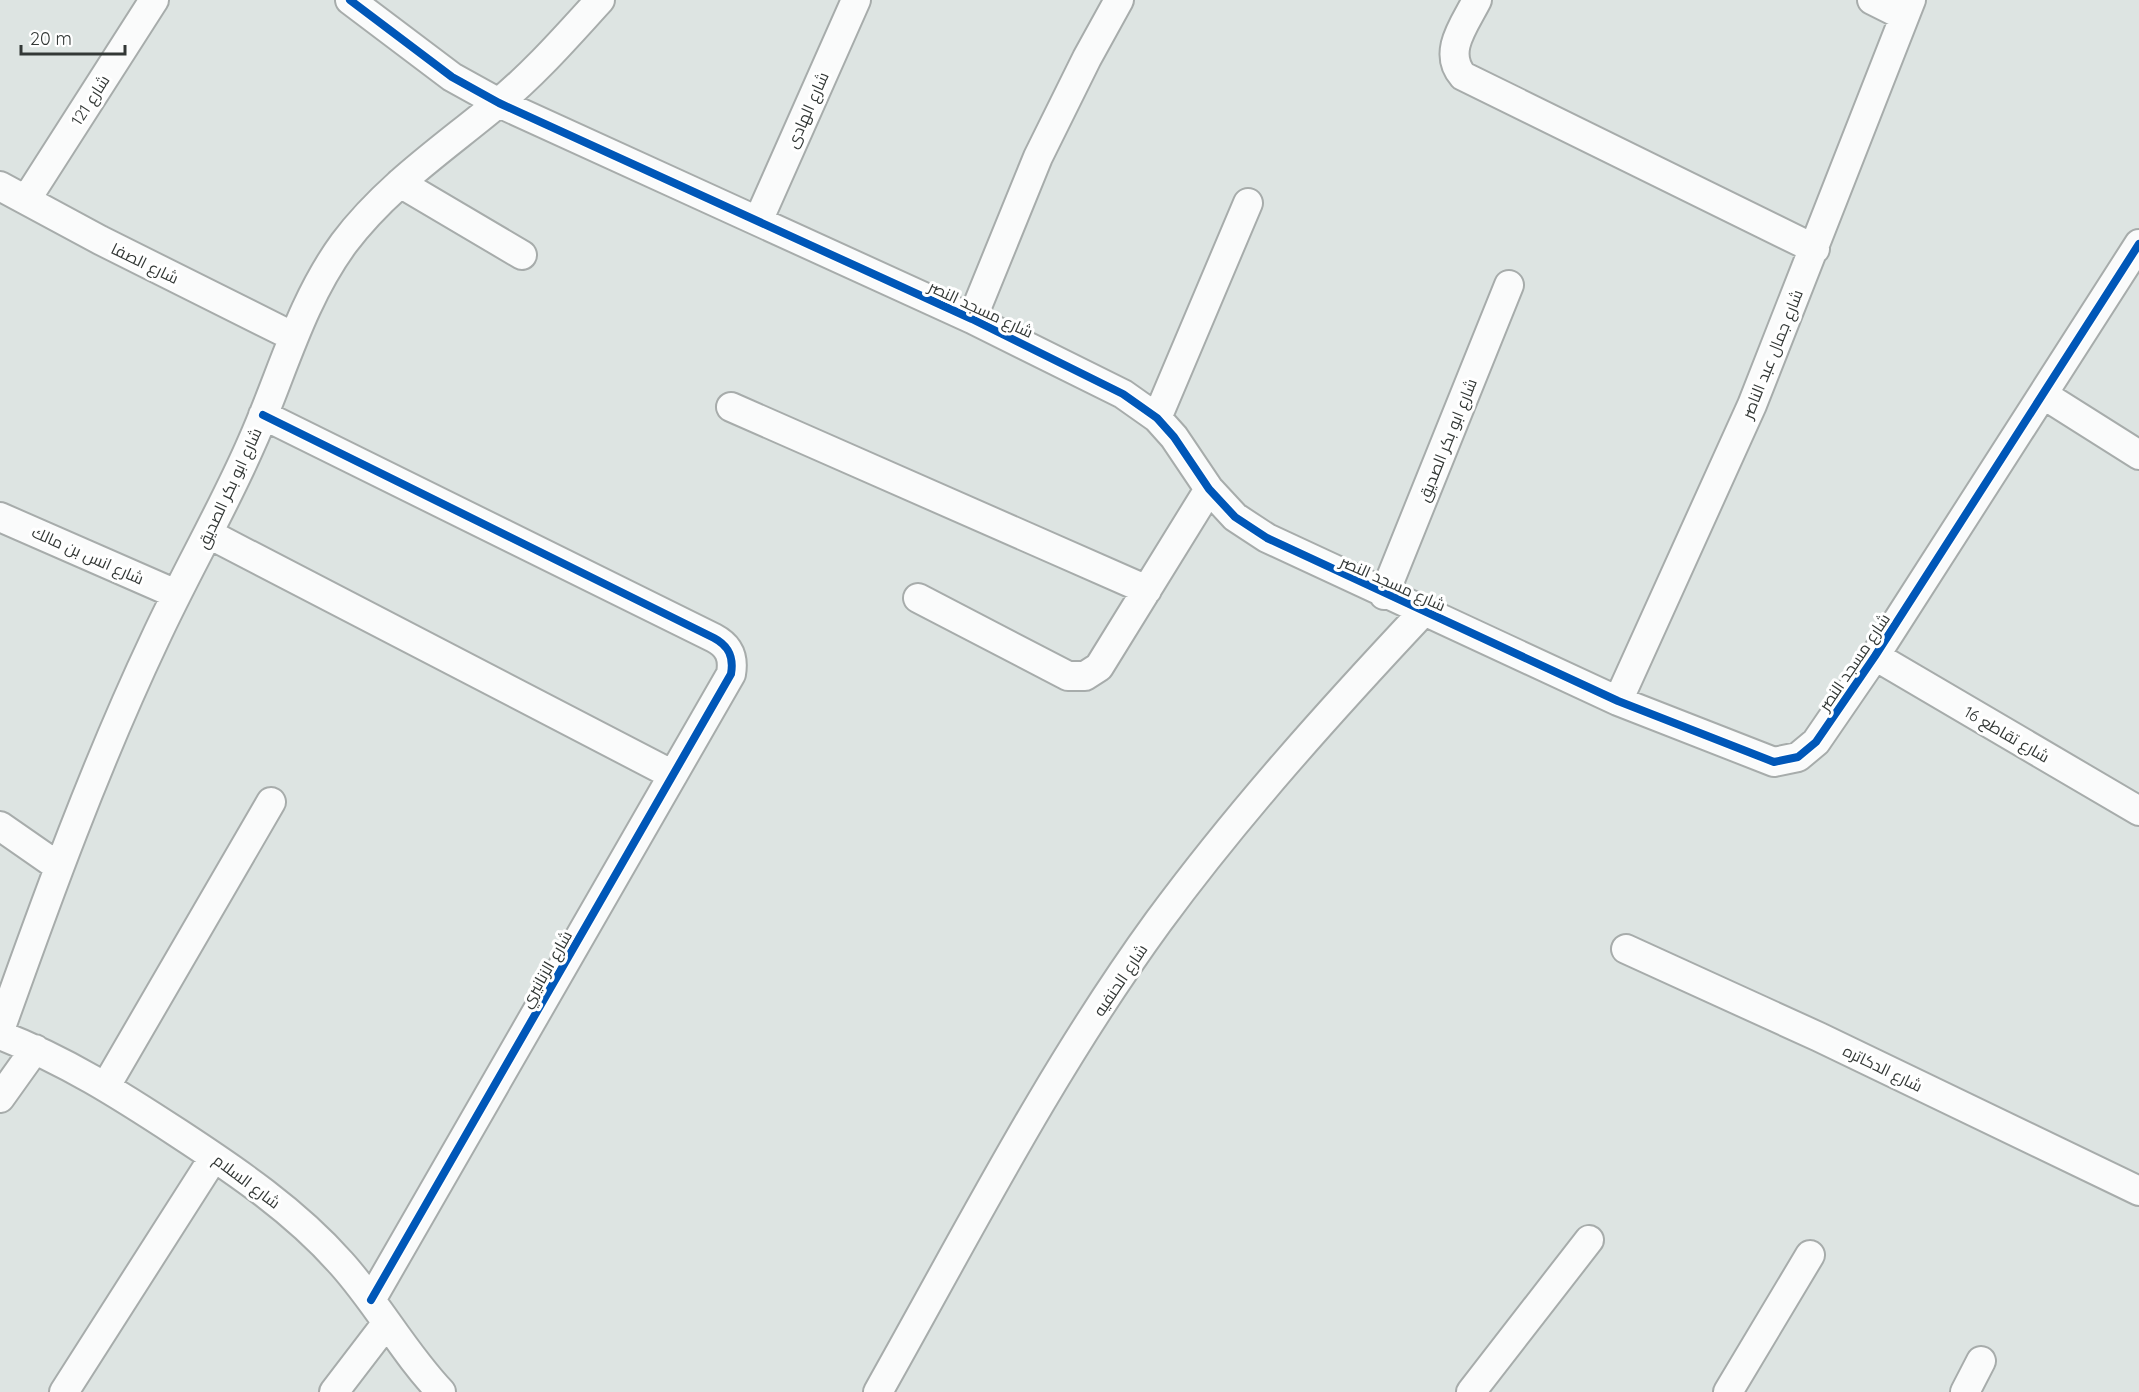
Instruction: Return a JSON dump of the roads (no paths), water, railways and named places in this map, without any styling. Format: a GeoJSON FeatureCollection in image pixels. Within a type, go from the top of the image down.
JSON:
{"type":"FeatureCollection","features":[{"type":"Feature","properties":{"kind":"street","name":"شارع 121"},"geometry":{"type":"LineString","coordinates":[[26,200],[154,0]]}},
{"type":"Feature","properties":{"kind":"street","name":"شارع مسجد النصر"},"geometry":{"type":"LineString","coordinates":[[350,0],[452,77],[499,103],[972,320],[1097,380],[1141,405],[1174,436],[1209,489],[1235,517],[1267,538],[1384,595],[1617,701],[1762,760],[1786,762],[1808,751],[1816,742],[1875,656],[2139,244]]}},
{"type":"Feature","properties":{"kind":"street","name":"شارع ابو بكر الصديق"},"geometry":{"type":"LineString","coordinates":[[0,1033],[59,867],[132,688],[176,594],[209,534],[263,415],[292,336],[343,244],[370,212],[400,183],[499,103],[545,59],[600,0]]}},
{"type":"Feature","properties":{"kind":"street","name":"شارع الهادى"},"geometry":{"type":"LineString","coordinates":[[758,221],[856,0]]}},
{"type":"Feature","properties":{"kind":"street"},"geometry":{"type":"LineString","coordinates":[[972,320],[1038,157],[1119,0]]}},
{"type":"Feature","properties":{"kind":"street"},"geometry":{"type":"LineString","coordinates":[[1477,0],[1454,51],[1457,69],[1463,76],[1815,249]]}},
{"type":"Feature","properties":{"kind":"street"},"geometry":{"type":"LineString","coordinates":[[1872,0],[1907,8]]}},
{"type":"Feature","properties":{"kind":"street","name":"شارع جمال عبد الناصر"},"geometry":{"type":"LineString","coordinates":[[1617,701],[1752,405],[1815,249],[1907,8]]}},
{"type":"Feature","properties":{"kind":"street"},"geometry":{"type":"LineString","coordinates":[[400,183],[522,255]]}},
{"type":"Feature","properties":{"kind":"street","name":"شارع الصفا"},"geometry":{"type":"LineString","coordinates":[[0,186],[100,240],[292,336]]}},
{"type":"Feature","properties":{"kind":"street"},"geometry":{"type":"LineString","coordinates":[[1157,418],[1248,203]]}},
{"type":"Feature","properties":{"kind":"street","name":"شارع ابو بكر الصديق"},"geometry":{"type":"LineString","coordinates":[[1384,595],[1509,285]]}},
{"type":"Feature","properties":{"kind":"street"},"geometry":{"type":"LineString","coordinates":[[2044,394],[2139,455]]}},
{"type":"Feature","properties":{"kind":"street"},"geometry":{"type":"LineString","coordinates":[[731,407],[1147,590]]}},
{"type":"Feature","properties":{"kind":"street","name":"شارع الزنانيري"},"geometry":{"type":"LineString","coordinates":[[263,415],[714,638],[728,649],[733,665],[731,674],[370,1300]]}},
{"type":"Feature","properties":{"kind":"street"},"geometry":{"type":"LineString","coordinates":[[918,598],[1068,676],[1077,677],[1093,673],[1099,667],[1209,489]]}},
{"type":"Feature","properties":{"kind":"street","name":"شارع انس بن مالك"},"geometry":{"type":"LineString","coordinates":[[0,517],[176,594]]}},
{"type":"Feature","properties":{"kind":"street"},"geometry":{"type":"LineString","coordinates":[[209,534],[673,775]]}},
{"type":"Feature","properties":{"kind":"street","name":"شارع الحنفيه"},"geometry":{"type":"LineString","coordinates":[[878,1392],[1043,1101],[1158,922],[1286,763],[1424,612]]}},
{"type":"Feature","properties":{"kind":"street","name":"شارع تقاطع 16"},"geometry":{"type":"LineString","coordinates":[[1875,656],[2139,811]]}},
{"type":"Feature","properties":{"kind":"street"},"geometry":{"type":"LineString","coordinates":[[106,1086],[271,802]]}},
{"type":"Feature","properties":{"kind":"street"},"geometry":{"type":"LineString","coordinates":[[0,826],[59,867]]}},
{"type":"Feature","properties":{"kind":"street","name":"شارع الدكاتره"},"geometry":{"type":"LineString","coordinates":[[1626,949],[1819,1037],[2139,1191]]}},
{"type":"Feature","properties":{"kind":"street","name":"شارع السلام"},"geometry":{"type":"LineString","coordinates":[[0,1033],[106,1086],[214,1156],[306,1227],[341,1263],[370,1300],[400,1345],[441,1392]]}},
{"type":"Feature","properties":{"kind":"street"},"geometry":{"type":"LineString","coordinates":[[0,1098],[35,1049]]}},
{"type":"Feature","properties":{"kind":"street"},"geometry":{"type":"LineString","coordinates":[[64,1392],[214,1156]]}},
{"type":"Feature","properties":{"kind":"street"},"geometry":{"type":"LineString","coordinates":[[1471,1392],[1589,1240]]}},
{"type":"Feature","properties":{"kind":"street"},"geometry":{"type":"LineString","coordinates":[[1728,1392],[1810,1255]]}},
{"type":"Feature","properties":{"kind":"street"},"geometry":{"type":"LineString","coordinates":[[334,1392],[386,1324]]}},
{"type":"Feature","properties":{"kind":"street"},"geometry":{"type":"LineString","coordinates":[[1965,1392],[1981,1361]]}}]}
